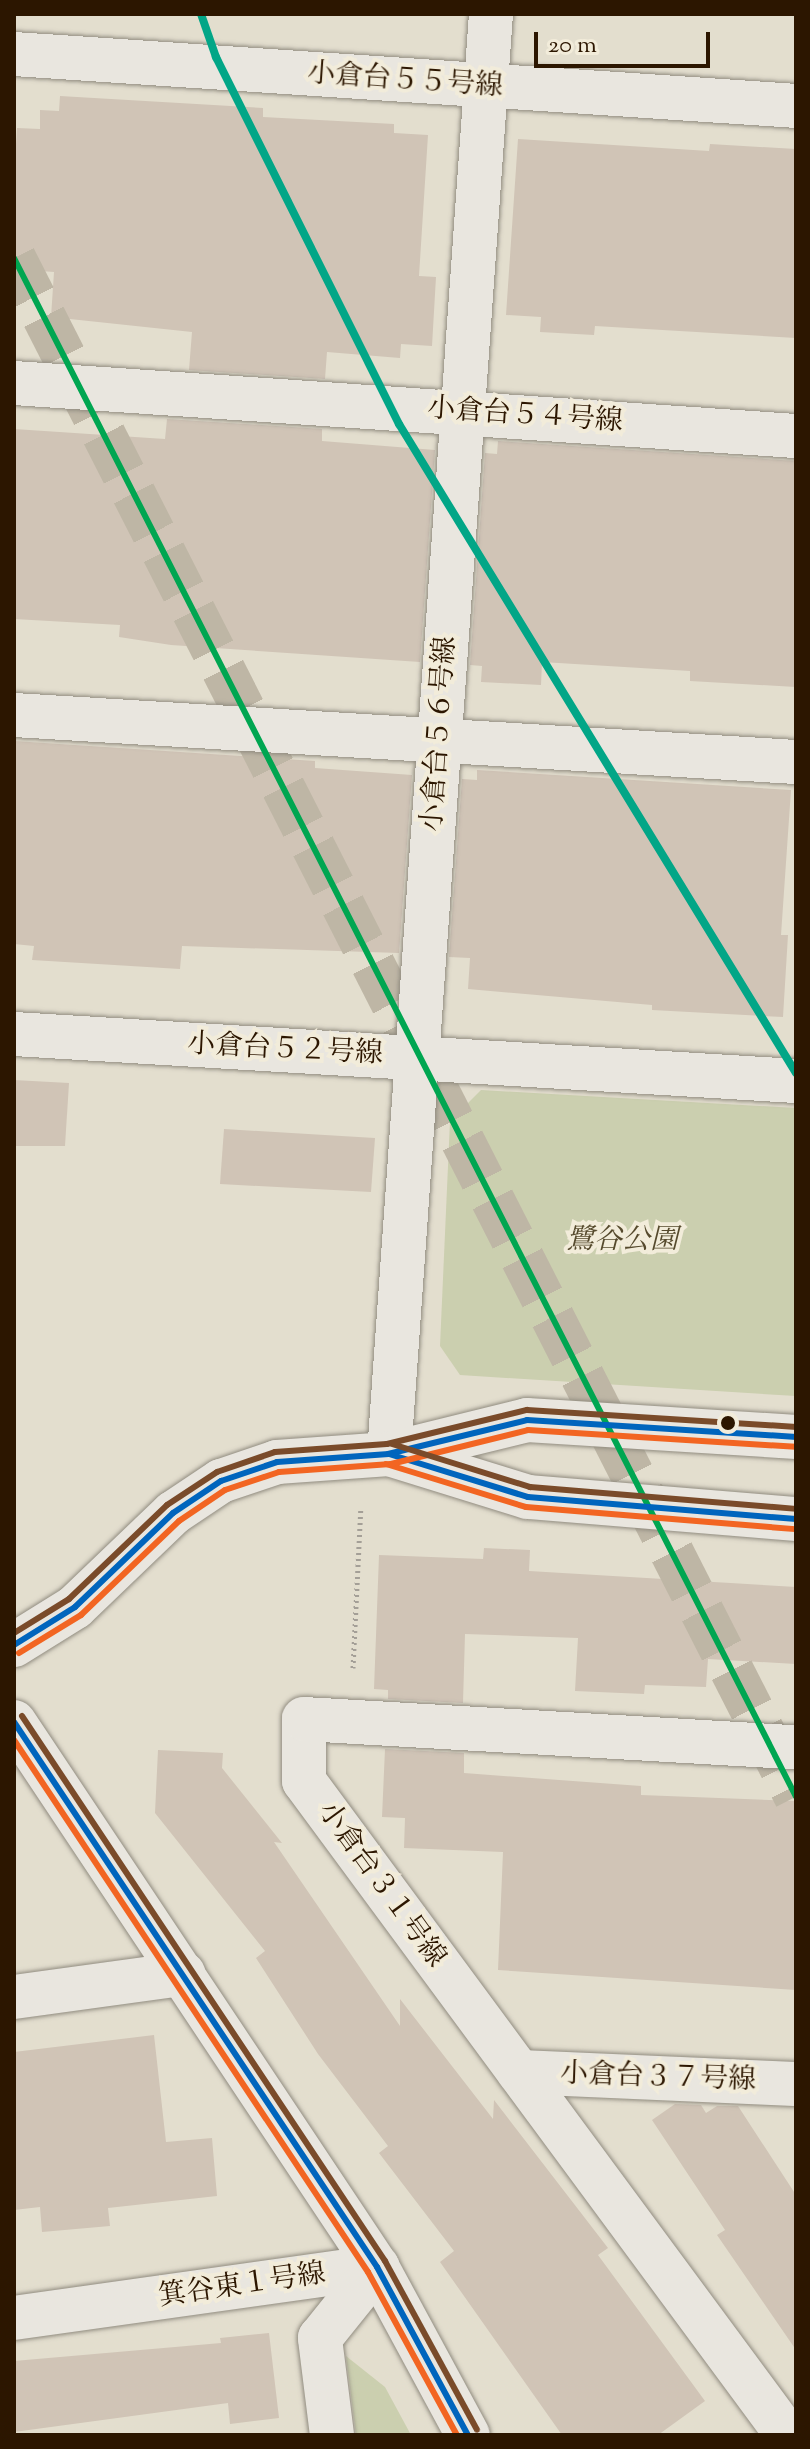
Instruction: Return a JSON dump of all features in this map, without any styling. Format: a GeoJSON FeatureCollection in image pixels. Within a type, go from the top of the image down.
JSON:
{"type":"FeatureCollection","features":[{"type":"Feature","properties":{"kind":"street","name":"小倉台５６号線"},"geometry":{"type":"LineString","coordinates":[[376,1455],[416,1058],[465,411],[491,14]]}},
{"type":"Feature","properties":{"kind":"street","name":"小倉台５５号線"},"geometry":{"type":"LineString","coordinates":[[14,54],[796,106]]}},
{"type":"Feature","properties":{"kind":"street","name":"小倉台５４号線"},"geometry":{"type":"LineString","coordinates":[[14,383],[465,411],[796,436]]}},
{"type":"Feature","properties":{"kind":"street"},"geometry":{"type":"LineString","coordinates":[[14,715],[439,738],[796,762]]}},
{"type":"Feature","properties":{"kind":"street","name":"小倉台５２号線"},"geometry":{"type":"LineString","coordinates":[[14,1034],[796,1081]]}},
{"type":"Feature","properties":{"kind":"street"},"geometry":{"type":"LineString","coordinates":[[14,1645],[75,1607],[143,1539],[221,1481],[277,1462],[376,1455],[527,1420],[796,1437]]}},
{"type":"Feature","properties":{"kind":"street"},"geometry":{"type":"LineString","coordinates":[[376,1455],[528,1497],[796,1519]]}},
{"type":"Feature","properties":{"kind":"street","name":"小倉台３１号線"},"geometry":{"type":"LineString","coordinates":[[787,2435],[304,1781],[304,1719],[796,1747]]}},
{"type":"Feature","properties":{"kind":"street"},"geometry":{"type":"LineString","coordinates":[[14,1722],[377,2267],[468,2435]]}},
{"type":"Feature","properties":{"kind":"street"},"geometry":{"type":"LineString","coordinates":[[14,1997],[183,1974]]}},
{"type":"Feature","properties":{"kind":"street","name":"小倉台３７号線"},"geometry":{"type":"LineString","coordinates":[[519,2072],[796,2084]]}},
{"type":"Feature","properties":{"kind":"street"},"geometry":{"type":"LineString","coordinates":[[332,2435],[320,2338],[377,2267]]}},
{"type":"Feature","properties":{"kind":"street","name":"箕谷東１号線"},"geometry":{"type":"LineString","coordinates":[[14,2318],[377,2267]]}},
{"type":"Feature","properties":{"kind":"path"},"geometry":{"type":"LineString","coordinates":[[351,1721],[376,1455]]}},
{"type":"Feature","properties":{"kind":"green space","name":"鷺谷公園"},"geometry":{"type":"Polygon","coordinates":[[[481,1090],[796,1108],[796,1396],[460,1375],[440,1346],[450,1121],[481,1090]]]}},
{"type":"Feature","properties":{"kind":"green space"},"geometry":{"type":"Polygon","coordinates":[[[346,2356],[385,2387],[411,2435],[356,2435],[346,2356]]]}},
{"type":"Feature","properties":{"kind":"building"},"geometry":{"type":"Polygon","coordinates":[[[60,96],[263,108],[263,117],[394,124],[394,133],[428,135],[419,276],[436,277],[432,346],[401,344],[400,358],[327,352],[325,379],[189,370],[192,332],[51,317],[54,272],[14,269],[14,176],[17,128],[40,129],[40,110],[59,111],[60,96]]]}},
{"type":"Feature","properties":{"kind":"building"},"geometry":{"type":"Polygon","coordinates":[[[518,139],[709,151],[710,144],[796,149],[796,338],[595,326],[594,335],[540,332],[541,317],[506,315],[518,139]]]}},
{"type":"Feature","properties":{"kind":"building"},"geometry":{"type":"Polygon","coordinates":[[[167,419],[322,429],[322,441],[435,450],[420,662],[171,645],[119,637],[120,625],[14,619],[14,429],[165,439],[167,419]]]}},
{"type":"Feature","properties":{"kind":"building"},"geometry":{"type":"Polygon","coordinates":[[[498,441],[796,461],[796,687],[690,681],[690,671],[542,662],[541,685],[481,682],[482,666],[470,665],[485,453],[497,454],[498,441]]]}},
{"type":"Feature","properties":{"kind":"building"},"geometry":{"type":"Polygon","coordinates":[[[14,741],[315,761],[315,768],[412,775],[399,953],[182,946],[180,969],[32,960],[34,946],[14,944],[14,741]]]}},
{"type":"Feature","properties":{"kind":"building"},"geometry":{"type":"Polygon","coordinates":[[[477,770],[791,790],[781,935],[788,935],[783,1017],[652,1010],[652,1005],[468,989],[470,958],[449,957],[462,779],[477,780],[477,770]]]}},
{"type":"Feature","properties":{"kind":"building"},"geometry":{"type":"Polygon","coordinates":[[[14,1080],[69,1083],[65,1146],[14,1146],[14,1080]]]}},
{"type":"Feature","properties":{"kind":"building"},"geometry":{"type":"Polygon","coordinates":[[[224,1129],[375,1138],[371,1192],[220,1184],[224,1129]]]}},
{"type":"Feature","properties":{"kind":"building"},"geometry":{"type":"Polygon","coordinates":[[[484,1548],[530,1550],[529,1571],[796,1587],[796,1664],[708,1659],[706,1687],[645,1685],[644,1694],[575,1691],[578,1638],[465,1634],[463,1703],[388,1699],[388,1690],[374,1689],[379,1555],[483,1559],[484,1548]]]}},
{"type":"Feature","properties":{"kind":"building"},"geometry":{"type":"Polygon","coordinates":[[[385,1749],[464,1753],[464,1773],[641,1786],[641,1795],[796,1801],[796,1990],[498,1970],[503,1852],[404,1848],[405,1818],[382,1817],[385,1749]]]}},
{"type":"Feature","properties":{"kind":"building"},"geometry":{"type":"Polygon","coordinates":[[[158,1750],[223,1753],[222,1768],[282,1843],[274,1842],[400,2026],[400,1999],[493,2119],[494,2100],[608,2248],[598,2255],[705,2401],[658,2435],[562,2435],[440,2262],[454,2251],[379,2153],[388,2146],[318,2054],[256,1958],[265,1951],[155,1813],[158,1750]]]}},
{"type":"Feature","properties":{"kind":"building"},"geometry":{"type":"Polygon","coordinates":[[[154,2035],[166,2142],[212,2138],[217,2196],[108,2208],[110,2226],[42,2232],[40,2207],[14,2210],[14,2052],[154,2035]]]}},
{"type":"Feature","properties":{"kind":"building"},"geometry":{"type":"Polygon","coordinates":[[[675,2104],[701,2105],[706,2113],[717,2106],[738,2106],[796,2195],[796,2350],[717,2235],[725,2230],[652,2120],[675,2104]]]}},
{"type":"Feature","properties":{"kind":"building"},"geometry":{"type":"Polygon","coordinates":[[[269,2333],[279,2418],[230,2424],[228,2403],[14,2432],[14,2361],[221,2343],[220,2338],[269,2333]]]}},
{"type":"Feature","properties":{"kind":"tunnel"},"geometry":{"type":"LineString","coordinates":[[14,258],[796,1797]]}},
{"type":"Feature","properties":{"kind":"transit line"},"geometry":{"type":"LineString","coordinates":[[201,14],[216,57],[399,424],[796,1073]]}},
{"type":"Feature","properties":{"kind":"transit line"},"geometry":{"type":"LineString","coordinates":[[14,258],[796,1797]]}},
{"type":"Feature","properties":{"kind":"transit line"},"geometry":{"type":"LineString","coordinates":[[14,1633],[69,1599],[167,1505],[217,1472],[275,1452],[387,1444],[527,1410],[796,1427]]}},
{"type":"Feature","properties":{"kind":"transit line"},"geometry":{"type":"LineString","coordinates":[[388,1454],[527,1420],[796,1437]]}},
{"type":"Feature","properties":{"kind":"transit line"},"geometry":{"type":"LineString","coordinates":[[19,1653],[81,1615],[179,1521],[225,1490],[279,1472],[391,1464],[528,1430],[795,1447]]}},
{"type":"Feature","properties":{"kind":"transit line"},"geometry":{"type":"LineString","coordinates":[[392,1444],[530,1487],[796,1509]]}},
{"type":"Feature","properties":{"kind":"transit line"},"geometry":{"type":"LineString","coordinates":[[14,1645],[75,1607],[173,1513],[221,1481],[277,1462],[389,1454],[528,1497],[796,1519]]}},
{"type":"Feature","properties":{"kind":"transit line"},"geometry":{"type":"LineString","coordinates":[[386,1464],[526,1507],[795,1529]]}},
{"type":"Feature","properties":{"kind":"transit line"},"geometry":{"type":"LineString","coordinates":[[22,1716],[385,2261],[477,2430]]}},
{"type":"Feature","properties":{"kind":"transit line"},"geometry":{"type":"LineString","coordinates":[[14,1722],[377,2267],[468,2435]]}},
{"type":"Feature","properties":{"kind":"transit line"},"geometry":{"type":"LineString","coordinates":[[14,1740],[368,2272],[457,2435]]}}]}
